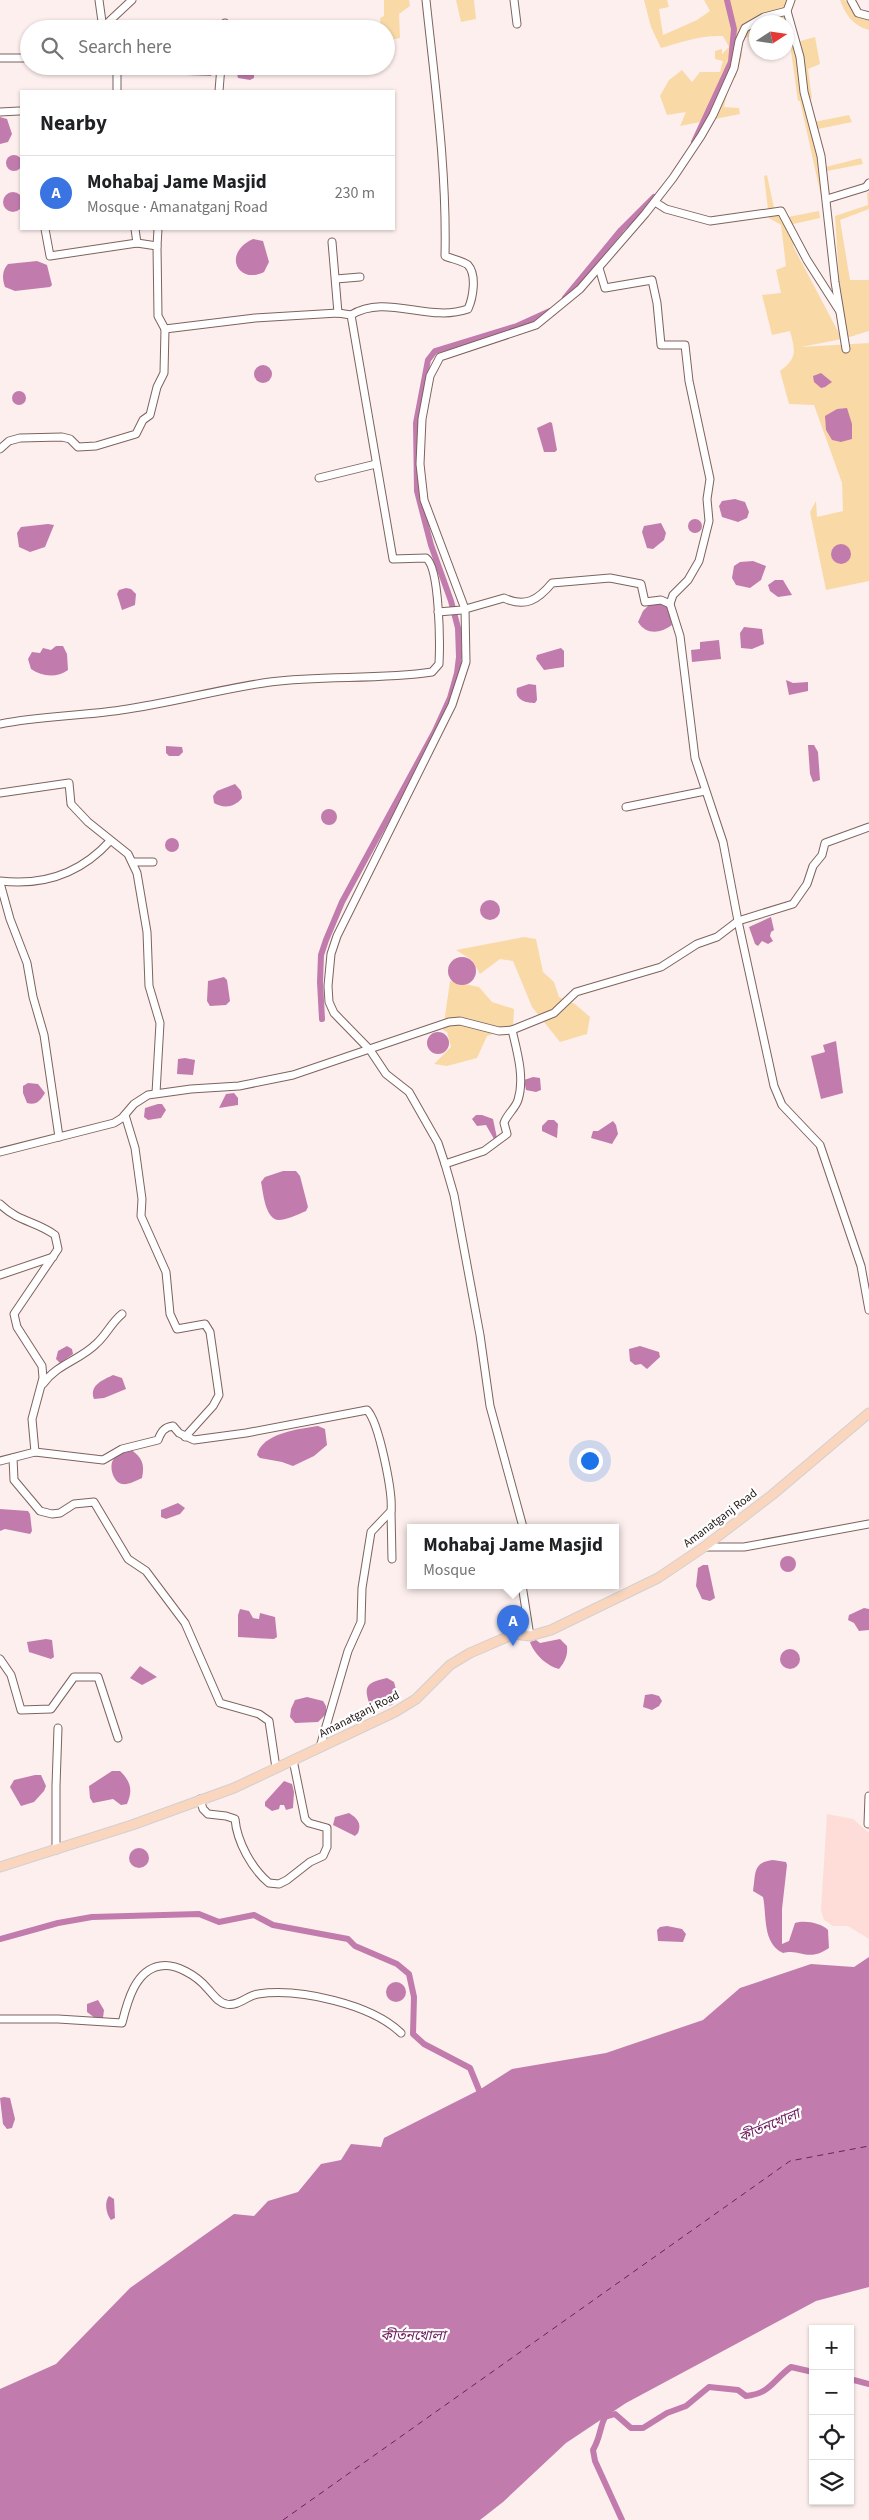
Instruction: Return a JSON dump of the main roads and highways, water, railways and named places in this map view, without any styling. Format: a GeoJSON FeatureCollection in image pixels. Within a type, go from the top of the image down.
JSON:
{"type":"FeatureCollection","features":[{"type":"Feature","properties":{"kind":"main road","name":"Amanatganj Road"},"geometry":{"type":"LineString","coordinates":[[0,1868],[132,1825],[234,1788],[395,1712],[416,1699],[450,1665],[470,1653],[514,1634],[530,1636],[551,1630],[658,1578],[704,1547],[786,1484],[869,1412]]}},
{"type":"Feature","properties":{"kind":"water"},"geometry":{"type":"Polygon","coordinates":[[[237,75],[254,75],[254,78],[250,80],[238,78],[237,75]]]}},
{"type":"Feature","properties":{"kind":"water"},"geometry":{"type":"Polygon","coordinates":[[[0,117],[7,119],[12,134],[8,142],[0,144],[0,117]]]}},
{"type":"Feature","properties":{"kind":"water"},"geometry":{"type":"Polygon","coordinates":[[[8,157],[20,157],[20,169],[14,171],[8,169],[6,163],[8,157]]]}},
{"type":"Feature","properties":{"kind":"water"},"geometry":{"type":"Polygon","coordinates":[[[9,193],[20,195],[20,209],[13,212],[9,211],[4,206],[4,198],[9,193]]]}},
{"type":"Feature","properties":{"kind":"water"},"geometry":{"type":"Polygon","coordinates":[[[253,239],[263,241],[269,262],[264,272],[255,275],[241,271],[237,266],[236,259],[243,245],[253,239]]]}},
{"type":"Feature","properties":{"kind":"water"},"geometry":{"type":"Polygon","coordinates":[[[37,261],[47,265],[52,285],[50,287],[15,291],[5,287],[3,275],[8,264],[37,261]]]}},
{"type":"Feature","properties":{"kind":"water"},"geometry":{"type":"Polygon","coordinates":[[[263,365],[269,368],[272,374],[269,380],[263,383],[257,380],[254,374],[257,368],[263,365]]]}},
{"type":"Feature","properties":{"kind":"water"},"geometry":{"type":"Polygon","coordinates":[[[821,373],[832,382],[821,388],[814,382],[813,376],[821,373]]]}},
{"type":"Feature","properties":{"kind":"water"},"geometry":{"type":"Polygon","coordinates":[[[16,391],[22,391],[26,398],[22,405],[16,405],[12,401],[12,395],[16,391]]]}},
{"type":"Feature","properties":{"kind":"water"},"geometry":{"type":"Polygon","coordinates":[[[847,408],[852,424],[852,439],[841,442],[832,440],[826,430],[825,416],[837,409],[847,408]]]}},
{"type":"Feature","properties":{"kind":"water"},"geometry":{"type":"Polygon","coordinates":[[[550,422],[552,423],[557,450],[555,452],[544,452],[537,428],[550,422]]]}},
{"type":"Feature","properties":{"kind":"water"},"geometry":{"type":"Polygon","coordinates":[[[735,499],[745,502],[749,512],[747,518],[738,522],[722,517],[719,506],[722,501],[735,499]]]}},
{"type":"Feature","properties":{"kind":"water"},"geometry":{"type":"Polygon","coordinates":[[[692,519],[698,519],[702,526],[698,533],[692,533],[688,529],[688,523],[692,519]]]}},
{"type":"Feature","properties":{"kind":"water"},"geometry":{"type":"Polygon","coordinates":[[[661,523],[666,533],[664,540],[653,549],[647,548],[642,532],[644,526],[661,523]]]}},
{"type":"Feature","properties":{"kind":"water"},"geometry":{"type":"Polygon","coordinates":[[[54,525],[45,547],[30,552],[19,547],[17,533],[21,527],[54,525]]]}},
{"type":"Feature","properties":{"kind":"water"},"geometry":{"type":"Polygon","coordinates":[[[841,544],[848,547],[851,554],[848,561],[841,564],[834,561],[831,554],[834,547],[841,544]]]}},
{"type":"Feature","properties":{"kind":"water"},"geometry":{"type":"Polygon","coordinates":[[[753,561],[766,566],[761,580],[750,588],[736,585],[732,578],[734,566],[740,562],[753,561]]]}},
{"type":"Feature","properties":{"kind":"water"},"geometry":{"type":"Polygon","coordinates":[[[775,580],[783,580],[792,595],[778,597],[770,591],[768,585],[775,580]]]}},
{"type":"Feature","properties":{"kind":"water"},"geometry":{"type":"Polygon","coordinates":[[[131,589],[136,594],[135,605],[122,610],[117,594],[119,590],[131,589]]]}},
{"type":"Feature","properties":{"kind":"water"},"geometry":{"type":"Polygon","coordinates":[[[651,603],[668,604],[672,625],[654,632],[641,626],[638,622],[643,611],[651,603]]]}},
{"type":"Feature","properties":{"kind":"water"},"geometry":{"type":"Polygon","coordinates":[[[744,627],[762,629],[764,644],[752,649],[741,648],[740,633],[744,627]]]}},
{"type":"Feature","properties":{"kind":"water"},"geometry":{"type":"Polygon","coordinates":[[[719,640],[721,659],[692,662],[691,650],[700,649],[700,642],[719,640]]]}},
{"type":"Feature","properties":{"kind":"water"},"geometry":{"type":"Polygon","coordinates":[[[56,646],[63,646],[67,654],[68,670],[64,673],[50,676],[40,674],[31,669],[28,659],[32,652],[40,653],[43,648],[51,650],[56,646]]]}},
{"type":"Feature","properties":{"kind":"water"},"geometry":{"type":"Polygon","coordinates":[[[561,648],[564,651],[564,667],[544,670],[536,659],[537,655],[561,648]]]}},
{"type":"Feature","properties":{"kind":"water"},"geometry":{"type":"Polygon","coordinates":[[[786,680],[793,683],[808,682],[808,691],[789,695],[786,680]]]}},
{"type":"Feature","properties":{"kind":"water"},"geometry":{"type":"Polygon","coordinates":[[[529,684],[536,685],[537,700],[535,703],[522,700],[517,695],[517,688],[529,684]]]}},
{"type":"Feature","properties":{"kind":"water"},"geometry":{"type":"Polygon","coordinates":[[[808,745],[814,745],[818,752],[820,780],[813,782],[810,774],[808,745]]]}},
{"type":"Feature","properties":{"kind":"water"},"geometry":{"type":"Polygon","coordinates":[[[166,746],[182,747],[183,752],[179,756],[169,756],[166,753],[166,746]]]}},
{"type":"Feature","properties":{"kind":"water"},"geometry":{"type":"Polygon","coordinates":[[[235,784],[241,791],[242,798],[239,801],[233,805],[225,806],[214,803],[213,796],[217,791],[235,784]]]}},
{"type":"Feature","properties":{"kind":"water"},"geometry":{"type":"Polygon","coordinates":[[[326,809],[332,809],[337,814],[335,823],[326,825],[321,820],[321,814],[326,809]]]}},
{"type":"Feature","properties":{"kind":"water"},"geometry":{"type":"Polygon","coordinates":[[[169,838],[175,838],[179,845],[175,852],[169,852],[165,848],[165,842],[169,838]]]}},
{"type":"Feature","properties":{"kind":"water"},"geometry":{"type":"Polygon","coordinates":[[[490,900],[497,903],[500,910],[497,917],[490,920],[483,917],[480,910],[483,903],[490,900]]]}},
{"type":"Feature","properties":{"kind":"water"},"geometry":{"type":"Polygon","coordinates":[[[771,917],[774,930],[770,936],[773,941],[768,944],[762,941],[758,946],[755,944],[749,927],[771,917]]]}},
{"type":"Feature","properties":{"kind":"water"},"geometry":{"type":"Polygon","coordinates":[[[462,957],[472,961],[476,971],[472,981],[462,985],[452,981],[448,971],[452,961],[462,957]]]}},
{"type":"Feature","properties":{"kind":"water"},"geometry":{"type":"Polygon","coordinates":[[[224,977],[227,980],[230,1001],[226,1005],[210,1006],[207,1001],[208,981],[224,977]]]}},
{"type":"Feature","properties":{"kind":"water"},"geometry":{"type":"Polygon","coordinates":[[[438,1032],[446,1035],[449,1043],[446,1051],[438,1054],[430,1051],[427,1043],[430,1035],[438,1032]]]}},
{"type":"Feature","properties":{"kind":"water"},"geometry":{"type":"Polygon","coordinates":[[[836,1041],[843,1093],[821,1099],[811,1056],[825,1052],[823,1045],[836,1041]]]}},
{"type":"Feature","properties":{"kind":"water"},"geometry":{"type":"Polygon","coordinates":[[[178,1059],[195,1060],[193,1075],[177,1074],[178,1059]]]}},
{"type":"Feature","properties":{"kind":"water"},"geometry":{"type":"Polygon","coordinates":[[[533,1077],[540,1078],[541,1090],[536,1092],[526,1090],[524,1080],[533,1077]]]}},
{"type":"Feature","properties":{"kind":"water"},"geometry":{"type":"Polygon","coordinates":[[[28,1083],[38,1084],[45,1093],[36,1103],[27,1103],[23,1093],[23,1086],[28,1083]]]}},
{"type":"Feature","properties":{"kind":"water"},"geometry":{"type":"Polygon","coordinates":[[[234,1093],[238,1098],[238,1105],[219,1108],[226,1094],[234,1093]]]}},
{"type":"Feature","properties":{"kind":"water"},"geometry":{"type":"Polygon","coordinates":[[[162,1104],[166,1110],[161,1118],[148,1120],[144,1117],[145,1108],[162,1104]]]}},
{"type":"Feature","properties":{"kind":"water"},"geometry":{"type":"Polygon","coordinates":[[[476,1115],[493,1119],[497,1138],[494,1139],[486,1125],[477,1126],[472,1119],[476,1115]]]}},
{"type":"Feature","properties":{"kind":"water"},"geometry":{"type":"Polygon","coordinates":[[[548,1120],[554,1120],[558,1124],[557,1138],[542,1131],[542,1126],[548,1120]]]}},
{"type":"Feature","properties":{"kind":"water"},"geometry":{"type":"Polygon","coordinates":[[[613,1121],[618,1134],[612,1144],[591,1138],[593,1131],[598,1131],[613,1121]]]}},
{"type":"Feature","properties":{"kind":"water"},"geometry":{"type":"Polygon","coordinates":[[[283,1171],[296,1171],[300,1176],[308,1207],[306,1211],[279,1220],[274,1219],[268,1210],[261,1182],[265,1177],[283,1171]]]}},
{"type":"Feature","properties":{"kind":"water"},"geometry":{"type":"Polygon","coordinates":[[[67,1346],[72,1349],[73,1354],[60,1363],[56,1359],[58,1351],[67,1346]]]}},
{"type":"Feature","properties":{"kind":"water"},"geometry":{"type":"Polygon","coordinates":[[[640,1346],[659,1352],[660,1357],[647,1369],[641,1364],[635,1365],[630,1361],[629,1349],[640,1346]]]}},
{"type":"Feature","properties":{"kind":"water"},"geometry":{"type":"Polygon","coordinates":[[[113,1375],[122,1378],[126,1389],[104,1398],[94,1399],[93,1390],[95,1387],[101,1381],[113,1375]]]}},
{"type":"Feature","properties":{"kind":"water"},"geometry":{"type":"Polygon","coordinates":[[[318,1426],[325,1429],[327,1445],[314,1456],[293,1466],[260,1458],[257,1455],[260,1448],[273,1437],[282,1433],[318,1426]]]}},
{"type":"Feature","properties":{"kind":"water"},"geometry":{"type":"Polygon","coordinates":[[[130,1449],[142,1461],[142,1478],[122,1484],[114,1477],[112,1463],[114,1458],[130,1449]]]}},
{"type":"Feature","properties":{"kind":"water"},"geometry":{"type":"Polygon","coordinates":[[[178,1503],[185,1508],[180,1514],[166,1519],[161,1517],[161,1510],[178,1503]]]}},
{"type":"Feature","properties":{"kind":"water"},"geometry":{"type":"Polygon","coordinates":[[[0,1509],[28,1511],[32,1531],[30,1534],[5,1529],[0,1531],[0,1509]]]}},
{"type":"Feature","properties":{"kind":"water"},"geometry":{"type":"Polygon","coordinates":[[[788,1556],[796,1564],[788,1572],[780,1564],[788,1556]]]}},
{"type":"Feature","properties":{"kind":"water"},"geometry":{"type":"Polygon","coordinates":[[[708,1565],[715,1598],[710,1601],[702,1599],[696,1586],[698,1568],[708,1565]]]}},
{"type":"Feature","properties":{"kind":"water"},"geometry":{"type":"Polygon","coordinates":[[[864,1608],[869,1609],[869,1630],[859,1631],[854,1623],[848,1620],[849,1615],[864,1608]]]}},
{"type":"Feature","properties":{"kind":"water"},"geometry":{"type":"Polygon","coordinates":[[[240,1609],[249,1611],[253,1618],[259,1619],[260,1613],[275,1617],[277,1637],[274,1639],[238,1637],[238,1615],[240,1609]]]}},
{"type":"Feature","properties":{"kind":"water"},"geometry":{"type":"Polygon","coordinates":[[[560,1639],[567,1646],[567,1649],[566,1658],[559,1669],[542,1659],[530,1642],[536,1640],[540,1643],[560,1639]]]}},
{"type":"Feature","properties":{"kind":"water"},"geometry":{"type":"Polygon","coordinates":[[[52,1640],[54,1657],[51,1659],[29,1652],[27,1642],[52,1640]]]}},
{"type":"Feature","properties":{"kind":"water"},"geometry":{"type":"Polygon","coordinates":[[[790,1649],[797,1652],[800,1659],[797,1666],[790,1669],[783,1666],[780,1659],[783,1652],[790,1649]]]}},
{"type":"Feature","properties":{"kind":"water"},"geometry":{"type":"Polygon","coordinates":[[[140,1666],[157,1677],[142,1685],[130,1678],[140,1666]]]}},
{"type":"Feature","properties":{"kind":"water"},"geometry":{"type":"Polygon","coordinates":[[[387,1678],[394,1682],[398,1697],[392,1705],[371,1709],[367,1688],[373,1682],[387,1678]]]}},
{"type":"Feature","properties":{"kind":"water"},"geometry":{"type":"Polygon","coordinates":[[[645,1695],[659,1696],[662,1701],[659,1706],[652,1710],[643,1707],[645,1695]]]}},
{"type":"Feature","properties":{"kind":"water"},"geometry":{"type":"Polygon","coordinates":[[[307,1697],[323,1701],[326,1706],[326,1714],[318,1722],[295,1723],[290,1717],[295,1700],[307,1697]]]}},
{"type":"Feature","properties":{"kind":"water"},"geometry":{"type":"Polygon","coordinates":[[[112,1771],[120,1771],[129,1783],[130,1794],[127,1804],[121,1805],[113,1799],[93,1803],[90,1798],[89,1786],[112,1771]]]}},
{"type":"Feature","properties":{"kind":"water"},"geometry":{"type":"Polygon","coordinates":[[[41,1775],[46,1786],[44,1791],[34,1802],[21,1806],[10,1787],[14,1780],[41,1775]]]}},
{"type":"Feature","properties":{"kind":"water"},"geometry":{"type":"Polygon","coordinates":[[[284,1781],[292,1784],[294,1792],[293,1808],[286,1810],[284,1805],[280,1805],[279,1809],[272,1811],[265,1806],[265,1802],[284,1781]]]}},
{"type":"Feature","properties":{"kind":"water"},"geometry":{"type":"Polygon","coordinates":[[[349,1813],[359,1824],[358,1833],[355,1836],[333,1825],[335,1817],[349,1813]]]}},
{"type":"Feature","properties":{"kind":"water"},"geometry":{"type":"Polygon","coordinates":[[[139,1848],[146,1851],[149,1858],[146,1865],[139,1868],[132,1865],[129,1858],[132,1851],[139,1848]]]}},
{"type":"Feature","properties":{"kind":"water"},"geometry":{"type":"Polygon","coordinates":[[[766,1861],[786,1862],[787,1865],[782,1909],[782,1944],[789,1941],[795,1923],[808,1922],[828,1930],[829,1948],[810,1955],[795,1952],[783,1953],[772,1943],[768,1936],[763,1897],[753,1891],[758,1866],[766,1861]]]}},
{"type":"Feature","properties":{"kind":"water"},"geometry":{"type":"Polygon","coordinates":[[[667,1926],[682,1929],[686,1934],[683,1942],[658,1941],[657,1930],[660,1927],[667,1926]]]}},
{"type":"Feature","properties":{"kind":"water","name":"কীর্তনখোলা"},"geometry":{"type":"Polygon","coordinates":[[[869,1957],[869,2287],[816,2301],[626,2403],[566,2443],[503,2502],[480,2520],[0,2520],[0,2389],[56,2364],[130,2288],[234,2214],[254,2216],[268,2201],[298,2192],[321,2164],[341,2160],[351,2144],[381,2147],[384,2138],[479,2090],[512,2069],[606,2053],[703,2020],[740,1988],[811,1964],[854,1967],[869,1957]]]}},
{"type":"Feature","properties":{"kind":"water"},"geometry":{"type":"Polygon","coordinates":[[[396,1982],[403,1985],[406,1992],[403,1999],[396,2002],[389,1999],[386,1992],[389,1985],[396,1982]]]}},
{"type":"Feature","properties":{"kind":"water"},"geometry":{"type":"Polygon","coordinates":[[[98,2000],[104,2010],[103,2018],[95,2018],[87,2012],[87,2004],[98,2000]]]}},
{"type":"Feature","properties":{"kind":"water"},"geometry":{"type":"Polygon","coordinates":[[[0,2098],[10,2098],[15,2119],[12,2128],[7,2129],[3,2124],[0,2098]]]}},
{"type":"Feature","properties":{"kind":"water"},"geometry":{"type":"Polygon","coordinates":[[[109,2196],[114,2199],[115,2218],[111,2220],[106,2208],[106,2201],[109,2196]]]}},
{"type":"Feature","properties":{"kind":"waterway"},"geometry":{"type":"LineString","coordinates":[[694,142],[731,62],[734,29],[727,0]]}},
{"type":"Feature","properties":{"kind":"waterway"},"geometry":{"type":"LineString","coordinates":[[565,298],[621,230],[654,197]]}},
{"type":"Feature","properties":{"kind":"waterway"},"geometry":{"type":"LineString","coordinates":[[322,1019],[321,955],[326,940],[342,902],[435,731],[450,698],[457,673],[459,657],[458,628],[451,601],[431,545],[417,491],[416,423],[428,360],[435,351],[517,326],[550,311]]}},
{"type":"Feature","properties":{"kind":"waterway"},"geometry":{"type":"LineString","coordinates":[[0,1939],[58,1923],[92,1917],[199,1914],[219,1922],[254,1915],[273,1925],[348,1939],[355,1946],[397,1964],[409,1974],[414,1997],[413,2034],[424,2044],[470,2068],[479,2090]]}},
{"type":"Feature","properties":{"kind":"waterway"},"geometry":{"type":"LineString","coordinates":[[605,2417],[615,2414],[631,2428],[643,2428],[667,2413],[686,2406],[709,2387],[738,2390],[746,2396],[761,2392],[771,2386],[791,2367],[809,2371]]}},
{"type":"Feature","properties":{"kind":"waterway"},"geometry":{"type":"LineString","coordinates":[[854,2380],[869,2384]]}},
{"type":"Feature","properties":{"kind":"waterway"},"geometry":{"type":"LineString","coordinates":[[602,2411],[605,2417],[593,2450],[595,2461],[622,2520]]}},
{"type":"Feature","properties":{"kind":"place","name":"Mohabaj Jame Masjid"},"geometry":{"type":"Point","coordinates":[513,1646]}}]}
